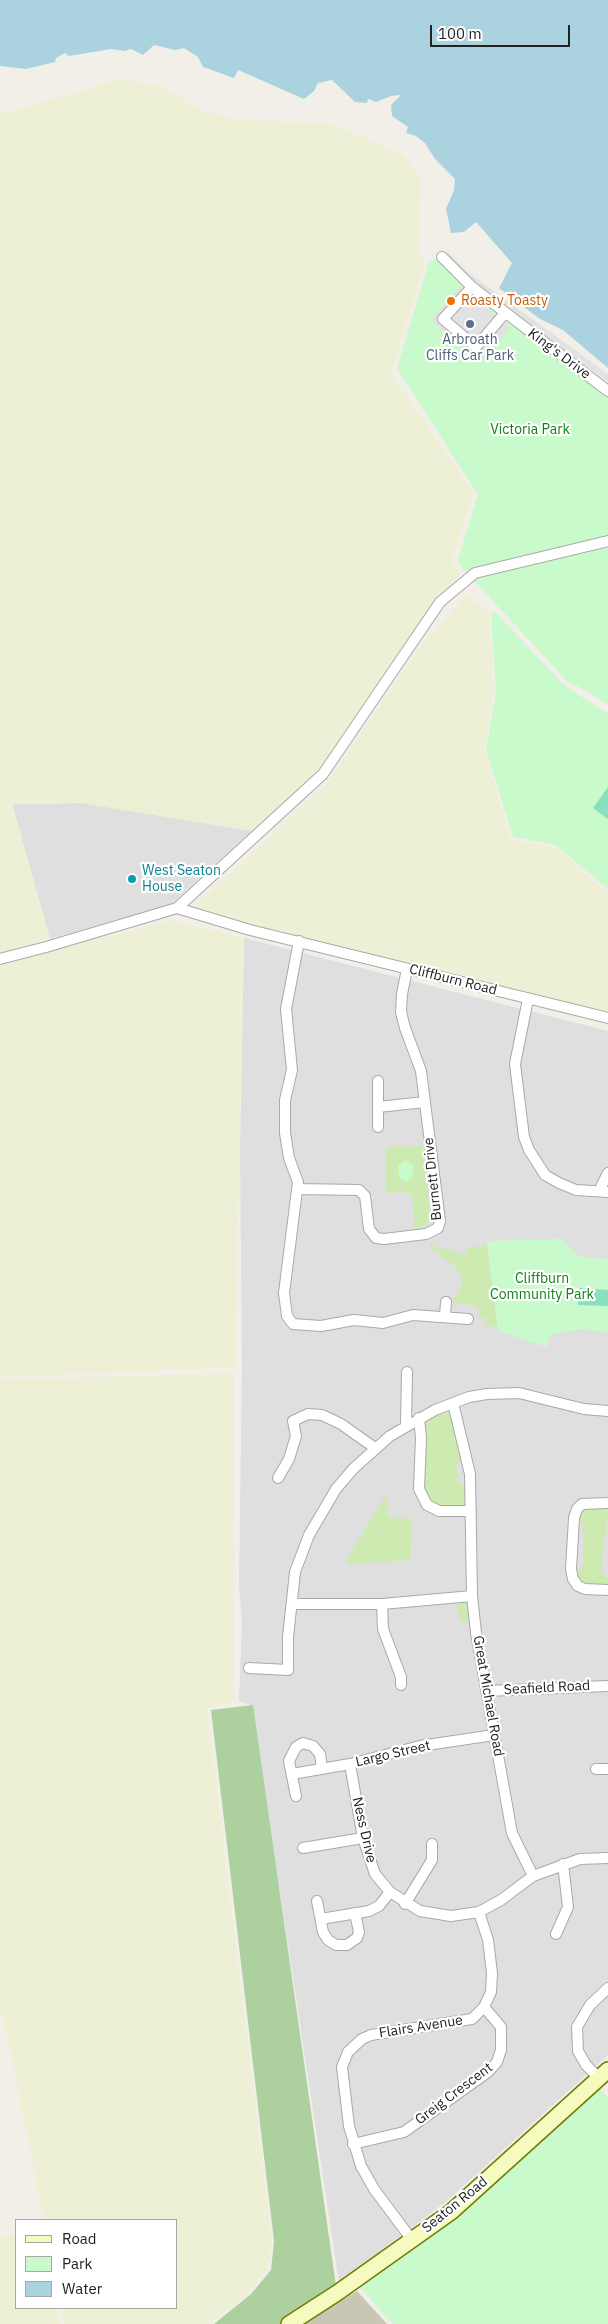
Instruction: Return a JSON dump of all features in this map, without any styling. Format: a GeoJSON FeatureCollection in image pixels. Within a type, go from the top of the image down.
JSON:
{"type":"FeatureCollection","features":[{"type":"Feature","properties":{"kind":"street","name":"King's Drive"},"geometry":{"type":"LineString","coordinates":[[442,258],[472,287],[608,391]]}},
{"type":"Feature","properties":{"kind":"street"},"geometry":{"type":"LineString","coordinates":[[472,287],[443,319],[476,347],[505,313]]}},
{"type":"Feature","properties":{"kind":"street"},"geometry":{"type":"LineString","coordinates":[[0,959],[176,908],[324,774],[428,618],[447,596],[475,573],[608,541]]}},
{"type":"Feature","properties":{"kind":"street","name":"Cliffburn Road"},"geometry":{"type":"LineString","coordinates":[[176,908],[250,930],[608,1018]]}},
{"type":"Feature","properties":{"kind":"street"},"geometry":{"type":"LineString","coordinates":[[299,941],[286,1009],[292,1070],[285,1100],[285,1133],[289,1158],[298,1182],[284,1293],[287,1316],[293,1324],[321,1326],[354,1320],[383,1323],[413,1316],[468,1318]]}},
{"type":"Feature","properties":{"kind":"street","name":"Burnett Drive"},"geometry":{"type":"LineString","coordinates":[[298,1189],[359,1190],[365,1196],[369,1228],[376,1238],[384,1239],[432,1232],[438,1228],[440,1221],[421,1071],[401,1012],[407,968]]}},
{"type":"Feature","properties":{"kind":"street"},"geometry":{"type":"LineString","coordinates":[[528,999],[515,1064],[524,1137],[535,1162],[545,1175],[576,1190],[603,1191],[608,1173]]}},
{"type":"Feature","properties":{"kind":"street"},"geometry":{"type":"LineString","coordinates":[[378,1081],[378,1127]]}},
{"type":"Feature","properties":{"kind":"street"},"geometry":{"type":"LineString","coordinates":[[378,1107],[425,1102]]}},
{"type":"Feature","properties":{"kind":"street"},"geometry":{"type":"LineString","coordinates":[[445,1316],[446,1302]]}},
{"type":"Feature","properties":{"kind":"street"},"geometry":{"type":"LineString","coordinates":[[406,1426],[407,1372]]}},
{"type":"Feature","properties":{"kind":"street"},"geometry":{"type":"LineString","coordinates":[[249,1668],[288,1670],[295,1572],[309,1535],[336,1489],[375,1448],[420,1418],[453,1403],[476,1396],[505,1392],[532,1396],[584,1409],[608,1411]]}},
{"type":"Feature","properties":{"kind":"street","name":"Great Michael Road"},"geometry":{"type":"LineString","coordinates":[[453,1403],[470,1474],[472,1596],[486,1691],[512,1833],[533,1876]]}},
{"type":"Feature","properties":{"kind":"street"},"geometry":{"type":"LineString","coordinates":[[278,1478],[289,1459],[296,1436],[293,1421],[308,1414],[322,1415],[341,1424],[375,1448]]}},
{"type":"Feature","properties":{"kind":"street"},"geometry":{"type":"LineString","coordinates":[[420,1418],[419,1489],[427,1505],[439,1511],[471,1511]]}},
{"type":"Feature","properties":{"kind":"street"},"geometry":{"type":"LineString","coordinates":[[608,1503],[582,1504],[577,1510],[574,1518],[571,1569],[573,1579],[578,1586],[585,1589],[608,1590]]}},
{"type":"Feature","properties":{"kind":"street"},"geometry":{"type":"LineString","coordinates":[[292,1604],[382,1604],[472,1596]]}},
{"type":"Feature","properties":{"kind":"street"},"geometry":{"type":"LineString","coordinates":[[382,1604],[384,1629],[401,1677],[401,1685]]}},
{"type":"Feature","properties":{"kind":"street","name":"Seafield Road"},"geometry":{"type":"LineString","coordinates":[[486,1691],[608,1686]]}},
{"type":"Feature","properties":{"kind":"street","name":"Largo Street"},"geometry":{"type":"LineString","coordinates":[[292,1774],[350,1764],[420,1746],[494,1735]]}},
{"type":"Feature","properties":{"kind":"street"},"geometry":{"type":"LineString","coordinates":[[296,1796],[289,1761],[292,1753],[303,1743],[313,1746],[320,1754],[322,1769]]}},
{"type":"Feature","properties":{"kind":"street","name":"Ness Drive"},"geometry":{"type":"LineString","coordinates":[[350,1764],[362,1838],[375,1874],[390,1892],[405,1904],[420,1911],[451,1916],[479,1912],[500,1900],[533,1876],[580,1859],[608,1858]]}},
{"type":"Feature","properties":{"kind":"street"},"geometry":{"type":"LineString","coordinates":[[596,1768],[608,1769]]}},
{"type":"Feature","properties":{"kind":"street"},"geometry":{"type":"LineString","coordinates":[[303,1848],[362,1838]]}},
{"type":"Feature","properties":{"kind":"street"},"geometry":{"type":"LineString","coordinates":[[405,1904],[432,1860],[432,1844]]}},
{"type":"Feature","properties":{"kind":"street"},"geometry":{"type":"LineString","coordinates":[[556,1934],[568,1907],[563,1864]]}},
{"type":"Feature","properties":{"kind":"street"},"geometry":{"type":"LineString","coordinates":[[321,1920],[379,1906],[390,1892]]}},
{"type":"Feature","properties":{"kind":"street"},"geometry":{"type":"LineString","coordinates":[[317,1901],[323,1932],[328,1940],[336,1945],[347,1945],[357,1938],[359,1932],[355,1913]]}},
{"type":"Feature","properties":{"kind":"street"},"geometry":{"type":"LineString","coordinates":[[479,1912],[488,1940],[492,1973],[491,1992],[484,2007]]}},
{"type":"Feature","properties":{"kind":"street"},"geometry":{"type":"LineString","coordinates":[[604,2074],[586,2065],[578,2051],[577,2027],[590,2005],[608,1988]]}},
{"type":"Feature","properties":{"kind":"street","name":"Flairs Avenue"},"geometry":{"type":"LineString","coordinates":[[412,2240],[374,2189],[353,2144],[341,2075],[345,2059],[354,2046],[371,2035],[472,2019],[484,2007]]}},
{"type":"Feature","properties":{"kind":"street","name":"Greig Crescent"},"geometry":{"type":"LineString","coordinates":[[353,2144],[404,2132],[488,2072],[496,2062],[501,2050],[501,2028],[484,2007]]}},
{"type":"Feature","properties":{"kind":"street","name":"Seaton Road"},"geometry":{"type":"LineString","coordinates":[[289,2324],[337,2293],[451,2212],[604,2074]]}},
{"type":"Feature","properties":{"kind":"shaded area"},"geometry":{"type":"Polygon","coordinates":[[[121,79],[162,87],[203,111],[232,119],[333,124],[404,155],[421,178],[418,250],[425,263],[391,373],[473,493],[452,563],[461,574],[433,604],[386,669],[320,771],[252,831],[82,803],[12,804],[50,939],[0,953],[0,112],[7,113],[121,79]]]}},
{"type":"Feature","properties":{"kind":"shaded area"},"geometry":{"type":"Polygon","coordinates":[[[448,252],[469,273],[608,374],[608,382],[465,278],[444,256],[448,252]]]}},
{"type":"Feature","properties":{"kind":"shaded area","name":"Arbroath Cliffs Car Park"},"geometry":{"type":"Polygon","coordinates":[[[460,286],[510,328],[481,362],[431,320],[460,286]]]}},
{"type":"Feature","properties":{"kind":"shaded area"},"geometry":{"type":"Polygon","coordinates":[[[467,595],[489,614],[494,691],[484,750],[511,840],[558,848],[608,895],[608,1014],[190,911],[325,786],[426,639],[467,595]]]}},
{"type":"Feature","properties":{"kind":"shaded area"},"geometry":{"type":"Polygon","coordinates":[[[82,803],[252,831],[171,904],[50,939],[12,804],[82,803]]]}},
{"type":"Feature","properties":{"kind":"shaded area"},"geometry":{"type":"Polygon","coordinates":[[[172,920],[244,938],[235,1367],[0,1377],[0,964],[172,920]]]}},
{"type":"Feature","properties":{"kind":"shaded area"},"geometry":{"type":"Polygon","coordinates":[[[244,938],[608,1031],[608,2055],[448,2200],[339,2283],[252,1706],[239,1701],[242,1622],[239,1584],[242,1368],[240,1149],[244,938]]]}},
{"type":"Feature","properties":{"kind":"shaded area"},"geometry":{"type":"Polygon","coordinates":[[[234,1373],[234,1701],[207,1708],[272,2242],[267,2270],[241,2300],[208,2324],[64,2324],[61,2309],[178,2309],[178,2219],[44,2219],[3,2015],[0,2016],[0,1380],[234,1373]]]}},
{"type":"Feature","properties":{"kind":"shaded area"},"geometry":{"type":"Polygon","coordinates":[[[15,2234],[15,2309],[57,2309],[60,2324],[0,2324],[0,2237],[15,2234]]]}},
{"type":"Feature","properties":{"kind":"shaded area"},"geometry":{"type":"Polygon","coordinates":[[[357,2291],[387,2324],[303,2324],[357,2291]]]}},
{"type":"Feature","properties":{"kind":"green space","name":"Victoria Park"},"geometry":{"type":"Polygon","coordinates":[[[442,257],[608,390],[608,705],[587,691],[568,682],[457,562],[478,495],[397,368],[429,262],[442,257]]]}},
{"type":"Feature","properties":{"kind":"green space"},"geometry":{"type":"Polygon","coordinates":[[[494,611],[564,685],[608,714],[608,889],[556,845],[513,837],[486,750],[496,692],[491,614],[494,611]]]}},
{"type":"Feature","properties":{"kind":"green space"},"geometry":{"type":"Polygon","coordinates":[[[608,787],[608,819],[593,808],[608,787]]]}},
{"type":"Feature","properties":{"kind":"green space"},"geometry":{"type":"Polygon","coordinates":[[[422,1146],[431,1216],[426,1226],[408,1229],[415,1223],[412,1195],[404,1192],[389,1193],[386,1190],[386,1147],[422,1146]]]}},
{"type":"Feature","properties":{"kind":"green space"},"geometry":{"type":"Polygon","coordinates":[[[405,1160],[413,1165],[413,1176],[407,1182],[400,1179],[398,1165],[405,1160]]]}},
{"type":"Feature","properties":{"kind":"green space","name":"Cliffburn Community Park"},"geometry":{"type":"Polygon","coordinates":[[[562,1239],[580,1257],[608,1259],[608,1332],[581,1329],[551,1334],[546,1347],[498,1331],[487,1241],[562,1239]]]}},
{"type":"Feature","properties":{"kind":"green space"},"geometry":{"type":"Polygon","coordinates":[[[429,1242],[439,1249],[451,1249],[459,1255],[468,1253],[468,1247],[487,1246],[497,1328],[485,1324],[485,1318],[479,1317],[478,1306],[453,1303],[453,1297],[456,1296],[462,1284],[460,1274],[456,1267],[431,1248],[429,1242]]]}},
{"type":"Feature","properties":{"kind":"green space"},"geometry":{"type":"Polygon","coordinates":[[[579,1288],[608,1290],[608,1306],[578,1305],[579,1288]]]}},
{"type":"Feature","properties":{"kind":"green space"},"geometry":{"type":"Polygon","coordinates":[[[442,1412],[451,1415],[463,1461],[456,1464],[458,1482],[465,1486],[466,1496],[465,1502],[459,1508],[437,1509],[424,1495],[426,1425],[429,1418],[442,1412]]]}},
{"type":"Feature","properties":{"kind":"green space"},"geometry":{"type":"Polygon","coordinates":[[[384,1498],[388,1499],[387,1517],[412,1519],[410,1560],[347,1564],[347,1559],[384,1498]]]}},
{"type":"Feature","properties":{"kind":"green space"},"geometry":{"type":"Polygon","coordinates":[[[608,1508],[601,1572],[608,1579],[608,1586],[584,1586],[574,1576],[583,1565],[583,1524],[578,1518],[587,1509],[608,1508]]]}},
{"type":"Feature","properties":{"kind":"green space"},"geometry":{"type":"Polygon","coordinates":[[[463,1601],[468,1604],[472,1620],[460,1622],[456,1602],[463,1601]]]}},
{"type":"Feature","properties":{"kind":"green space"},"geometry":{"type":"Polygon","coordinates":[[[253,1705],[337,2293],[289,2324],[214,2324],[251,2294],[271,2270],[274,2241],[211,1710],[253,1705]]]}},
{"type":"Feature","properties":{"kind":"green space"},"geometry":{"type":"Polygon","coordinates":[[[600,2089],[608,2097],[608,2324],[393,2324],[354,2281],[451,2212],[600,2089]]]}},
{"type":"Feature","properties":{"kind":"water"},"geometry":{"type":"Polygon","coordinates":[[[0,0],[608,0],[608,368],[563,330],[540,319],[499,288],[512,263],[476,222],[464,232],[451,233],[446,209],[454,190],[455,179],[435,159],[425,143],[416,136],[406,133],[408,127],[392,116],[391,105],[401,95],[391,96],[376,102],[368,99],[367,103],[355,102],[332,80],[318,83],[314,91],[304,99],[238,70],[234,78],[203,67],[198,57],[184,48],[175,50],[154,45],[143,55],[131,49],[125,51],[111,49],[69,56],[65,53],[56,58],[55,62],[26,69],[0,66],[0,0]]]}},
{"type":"Feature","properties":{"kind":"place","name":"Roasty Toasty"},"geometry":{"type":"Point","coordinates":[451,301]}},
{"type":"Feature","properties":{"kind":"place","name":"Arbroath Cliffs Car Park"},"geometry":{"type":"Point","coordinates":[470,324]}},
{"type":"Feature","properties":{"kind":"place","name":"West Seaton House"},"geometry":{"type":"Point","coordinates":[132,879]}}]}
